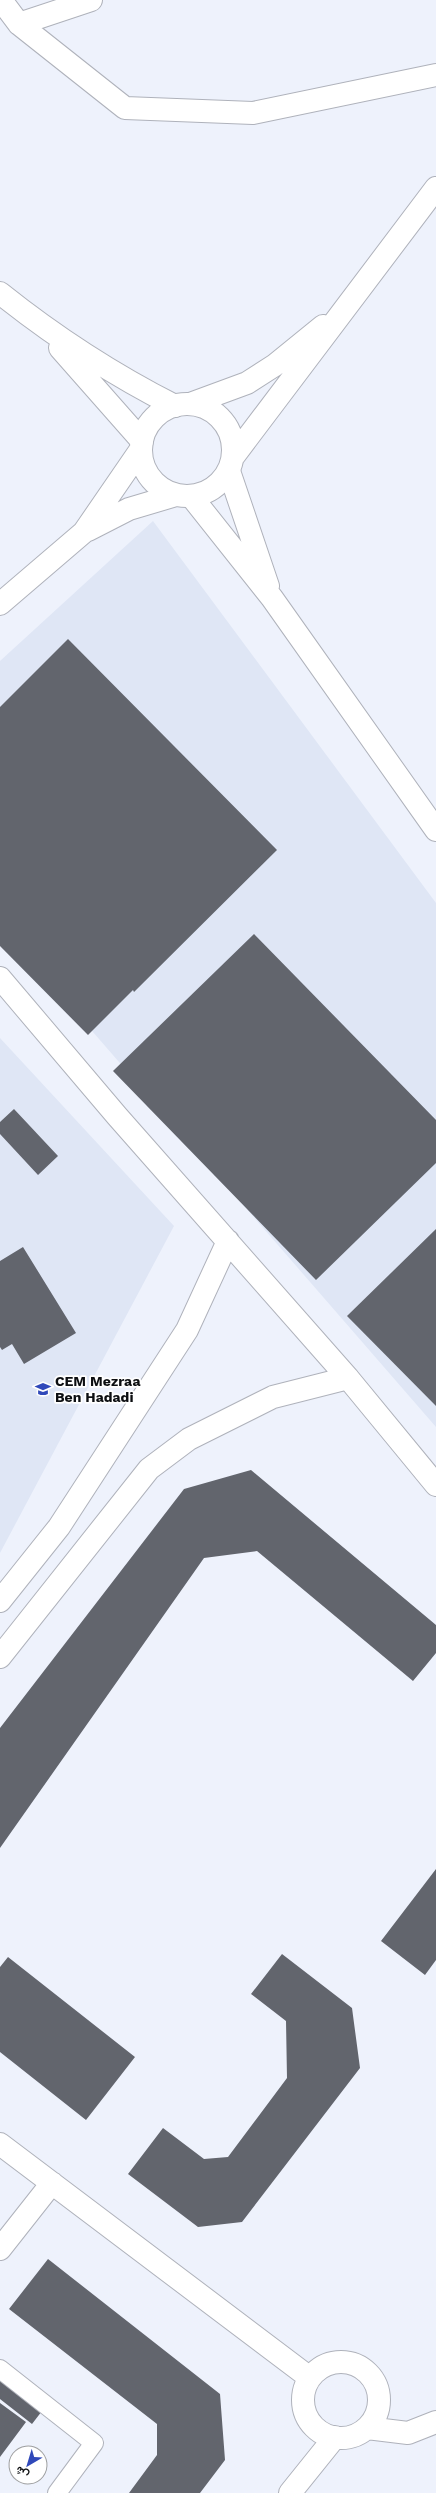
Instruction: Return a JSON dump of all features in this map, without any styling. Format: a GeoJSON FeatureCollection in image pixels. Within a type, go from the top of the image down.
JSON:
{"type":"FeatureCollection","features":[{"type":"Feature","properties":{"kind":"street"},"geometry":{"type":"LineString","coordinates":[[1,0],[19,24],[125,108],[253,113],[436,75]]}},
{"type":"Feature","properties":{"kind":"street"},"geometry":{"type":"LineString","coordinates":[[19,24],[92,0]]}},
{"type":"Feature","properties":{"kind":"street"},"geometry":{"type":"LineString","coordinates":[[0,604],[84,532],[129,509],[213,488],[436,188]]}},
{"type":"Feature","properties":{"kind":"street"},"geometry":{"type":"LineString","coordinates":[[0,293],[33,320],[103,366],[182,405],[204,408],[217,416],[227,428],[232,442],[230,464],[272,598]]}},
{"type":"Feature","properties":{"kind":"street"},"geometry":{"type":"LineString","coordinates":[[84,532],[141,445],[153,419],[182,405],[247,383],[275,365],[349,306]]}},
{"type":"Feature","properties":{"kind":"street"},"geometry":{"type":"LineString","coordinates":[[33,320],[141,445],[143,464],[150,478],[162,489],[184,496],[272,598],[436,830]]}},
{"type":"Feature","properties":{"kind":"street"},"geometry":{"type":"LineString","coordinates":[[0,978],[117,1116],[348,1378],[436,1485]]}},
{"type":"Feature","properties":{"kind":"street"},"geometry":{"type":"LineString","coordinates":[[0,1601],[59,1527],[187,1330],[228,1241]]}},
{"type":"Feature","properties":{"kind":"street"},"geometry":{"type":"LineString","coordinates":[[0,1657],[150,1469],[189,1439],[273,1397],[348,1378]]}},
{"type":"Feature","properties":{"kind":"street"},"geometry":{"type":"LineString","coordinates":[[0,2144],[310,2378]]}},
{"type":"Feature","properties":{"kind":"street"},"geometry":{"type":"LineString","coordinates":[[0,2249],[52,2183]]}},
{"type":"Feature","properties":{"kind":"street"},"geometry":{"type":"LineString","coordinates":[[340,2361],[351,2362],[366,2371],[377,2385],[380,2396],[379,2408],[374,2419],[367,2428],[346,2438],[335,2437],[322,2433],[313,2425],[306,2414],[303,2402],[304,2389],[310,2378],[328,2364],[340,2361]]}},
{"type":"Feature","properties":{"kind":"street"},"geometry":{"type":"LineString","coordinates":[[367,2428],[408,2433],[436,2422]]}},
{"type":"Feature","properties":{"kind":"street"},"geometry":{"type":"LineString","coordinates":[[290,2493],[335,2437]]}},
{"type":"Feature","properties":{"kind":"lane"},"geometry":{"type":"LineString","coordinates":[[0,2369],[94,2443],[57,2493]]}},
{"type":"Feature","properties":{"kind":"shaded area"},"geometry":{"type":"Polygon","coordinates":[[[153,521],[436,903],[436,1427],[0,925],[0,661],[153,521]]]}},
{"type":"Feature","properties":{"kind":"shaded area","name":"CEM Mezraa Ben Hadadi"},"geometry":{"type":"Polygon","coordinates":[[[0,1038],[174,1226],[0,1553],[0,1038]]]}},
{"type":"Feature","properties":{"kind":"building"},"geometry":{"type":"Polygon","coordinates":[[[68,639],[277,850],[134,992],[133,990],[88,1035],[0,946],[0,707],[68,639]]]}},
{"type":"Feature","properties":{"kind":"building"},"geometry":{"type":"Polygon","coordinates":[[[254,934],[436,1120],[436,1163],[316,1280],[113,1071],[254,934]]]}},
{"type":"Feature","properties":{"kind":"building"},"geometry":{"type":"Polygon","coordinates":[[[14,1109],[58,1156],[38,1175],[0,1134],[0,1122],[14,1109]]]}},
{"type":"Feature","properties":{"kind":"building"},"geometry":{"type":"Polygon","coordinates":[[[436,1229],[436,1406],[347,1316],[436,1229]]]}},
{"type":"Feature","properties":{"kind":"building"},"geometry":{"type":"Polygon","coordinates":[[[23,1247],[76,1333],[24,1364],[12,1344],[2,1350],[0,1347],[0,1261],[23,1247]]]}},
{"type":"Feature","properties":{"kind":"building"},"geometry":{"type":"Polygon","coordinates":[[[251,1470],[436,1625],[436,1653],[413,1681],[257,1551],[204,1558],[0,1848],[0,1728],[184,1489],[251,1470]]]}},
{"type":"Feature","properties":{"kind":"building"},"geometry":{"type":"Polygon","coordinates":[[[436,1869],[436,1960],[425,1975],[381,1941],[436,1869]]]}},
{"type":"Feature","properties":{"kind":"building"},"geometry":{"type":"Polygon","coordinates":[[[282,1954],[352,2008],[360,2068],[242,2222],[198,2227],[128,2174],[163,2128],[204,2159],[228,2157],[287,2078],[286,2021],[251,1994],[282,1954]]]}},
{"type":"Feature","properties":{"kind":"building"},"geometry":{"type":"Polygon","coordinates":[[[8,1957],[135,2057],[86,2120],[0,2052],[0,1967],[8,1957]]]}},
{"type":"Feature","properties":{"kind":"building"},"geometry":{"type":"Polygon","coordinates":[[[48,2259],[220,2394],[225,2460],[200,2493],[129,2493],[157,2455],[157,2424],[9,2309],[48,2259]]]}},
{"type":"Feature","properties":{"kind":"building"},"geometry":{"type":"Polygon","coordinates":[[[0,2380],[42,2411],[32,2424],[0,2399],[0,2380]]]}},
{"type":"Feature","properties":{"kind":"building"},"geometry":{"type":"Polygon","coordinates":[[[0,2403],[26,2422],[0,2457],[0,2403]]]}},
{"type":"Feature","properties":{"kind":"place","name":"CEM Mezraa Ben Hadadi"},"geometry":{"type":"Point","coordinates":[43,1389]}}]}
